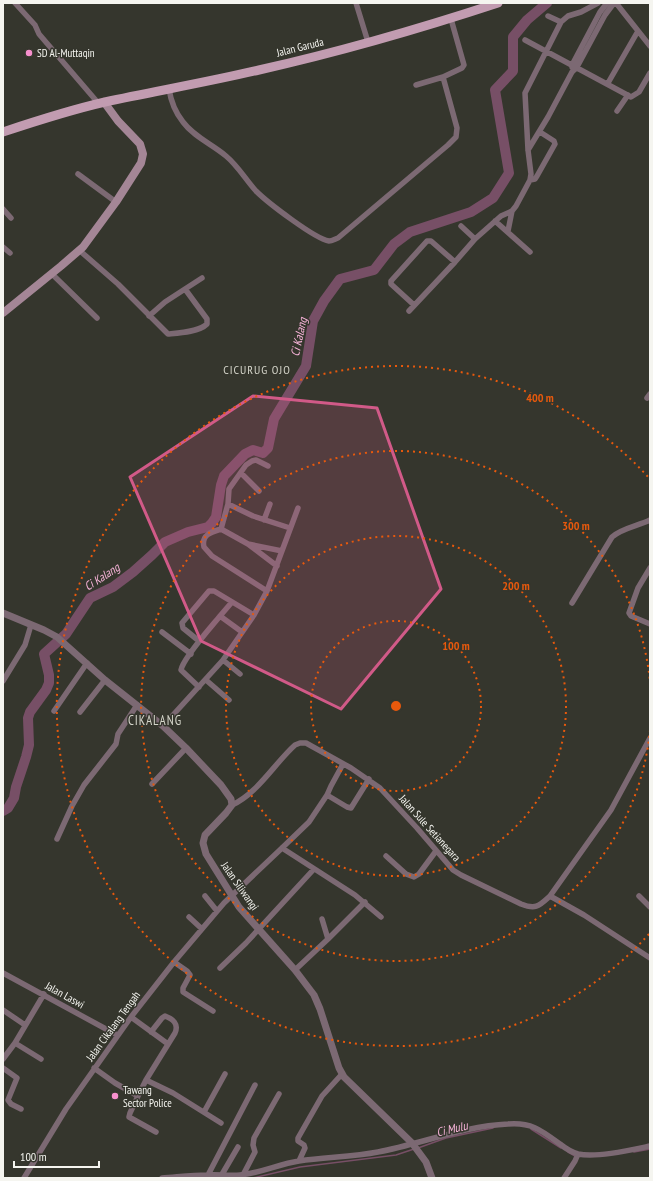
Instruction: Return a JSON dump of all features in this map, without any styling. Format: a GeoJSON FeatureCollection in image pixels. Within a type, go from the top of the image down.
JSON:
{"type":"FeatureCollection","features":[{"type":"Feature","properties":{"kind":"main road","name":"Jalan Garuda"},"geometry":{"type":"LineString","coordinates":[[3,132],[32,122],[102,103],[259,70],[368,42],[451,18],[480,6],[498,3]]}},
{"type":"Feature","properties":{"kind":"main road"},"geometry":{"type":"LineString","coordinates":[[3,313],[52,274],[79,250],[116,202],[143,159],[143,152],[138,141],[102,103]]}},
{"type":"Feature","properties":{"kind":"street"},"geometry":{"type":"LineString","coordinates":[[15,3],[35,25],[39,34],[102,103]]}},
{"type":"Feature","properties":{"kind":"street"},"geometry":{"type":"LineString","coordinates":[[356,3],[368,42]]}},
{"type":"Feature","properties":{"kind":"street"},"geometry":{"type":"LineString","coordinates":[[508,230],[512,211],[532,176],[528,150],[525,93],[561,22],[568,16],[581,12],[598,3]]}},
{"type":"Feature","properties":{"kind":"street"},"geometry":{"type":"LineString","coordinates":[[528,150],[540,132],[603,14],[607,3]]}},
{"type":"Feature","properties":{"kind":"street"},"geometry":{"type":"LineString","coordinates":[[603,14],[615,3],[650,46]]}},
{"type":"Feature","properties":{"kind":"street"},"geometry":{"type":"LineString","coordinates":[[590,7],[603,14]]}},
{"type":"Feature","properties":{"kind":"street"},"geometry":{"type":"LineString","coordinates":[[548,16],[561,22]]}},
{"type":"Feature","properties":{"kind":"street"},"geometry":{"type":"LineString","coordinates":[[416,85],[443,77],[462,68],[464,65],[451,18]]}},
{"type":"Feature","properties":{"kind":"street"},"geometry":{"type":"LineString","coordinates":[[608,84],[638,31]]}},
{"type":"Feature","properties":{"kind":"street"},"geometry":{"type":"LineString","coordinates":[[525,40],[628,95],[633,96],[650,82]]}},
{"type":"Feature","properties":{"kind":"street"},"geometry":{"type":"LineString","coordinates":[[640,90],[650,73]]}},
{"type":"Feature","properties":{"kind":"street"},"geometry":{"type":"LineString","coordinates":[[169,89],[172,105],[185,125],[228,158],[257,192],[278,210],[327,240],[338,238],[456,137],[457,128],[443,77]]}},
{"type":"Feature","properties":{"kind":"street"},"geometry":{"type":"LineString","coordinates":[[617,111],[628,95]]}},
{"type":"Feature","properties":{"kind":"street"},"geometry":{"type":"LineString","coordinates":[[530,180],[535,179],[538,175],[555,144],[554,141],[540,132]]}},
{"type":"Feature","properties":{"kind":"street"},"geometry":{"type":"LineString","coordinates":[[78,174],[116,202]]}},
{"type":"Feature","properties":{"kind":"street"},"geometry":{"type":"LineString","coordinates":[[3,209],[11,218]]}},
{"type":"Feature","properties":{"kind":"street"},"geometry":{"type":"LineString","coordinates":[[409,311],[475,239],[501,216],[512,211]]}},
{"type":"Feature","properties":{"kind":"street"},"geometry":{"type":"LineString","coordinates":[[495,221],[508,230],[530,252]]}},
{"type":"Feature","properties":{"kind":"street"},"geometry":{"type":"LineString","coordinates":[[460,226],[475,239]]}},
{"type":"Feature","properties":{"kind":"street"},"geometry":{"type":"LineString","coordinates":[[414,305],[390,281],[427,242],[431,241],[455,262]]}},
{"type":"Feature","properties":{"kind":"street"},"geometry":{"type":"LineString","coordinates":[[3,247],[10,253]]}},
{"type":"Feature","properties":{"kind":"street"},"geometry":{"type":"LineString","coordinates":[[79,250],[122,287],[168,334],[205,326],[208,322],[185,289]]}},
{"type":"Feature","properties":{"kind":"street"},"geometry":{"type":"LineString","coordinates":[[52,274],[97,318]]}},
{"type":"Feature","properties":{"kind":"street"},"geometry":{"type":"LineString","coordinates":[[149,316],[165,302],[202,278]]}},
{"type":"Feature","properties":{"kind":"street"},"geometry":{"type":"LineString","coordinates":[[221,529],[228,504],[229,489],[246,465],[253,461],[259,461],[268,466]]}},
{"type":"Feature","properties":{"kind":"street"},"geometry":{"type":"LineString","coordinates":[[241,474],[259,491]]}},
{"type":"Feature","properties":{"kind":"street"},"geometry":{"type":"LineString","coordinates":[[228,504],[264,520],[290,528]]}},
{"type":"Feature","properties":{"kind":"street"},"geometry":{"type":"LineString","coordinates":[[264,520],[270,504]]}},
{"type":"Feature","properties":{"kind":"street"},"geometry":{"type":"LineString","coordinates":[[163,726],[223,660],[254,615],[267,591],[298,508]]}},
{"type":"Feature","properties":{"kind":"street"},"geometry":{"type":"LineString","coordinates":[[572,603],[612,537],[650,520]]}},
{"type":"Feature","properties":{"kind":"street"},"geometry":{"type":"LineString","coordinates":[[267,591],[212,556],[205,549],[203,542],[210,532],[221,529],[248,544],[277,566]]}},
{"type":"Feature","properties":{"kind":"street"},"geometry":{"type":"LineString","coordinates":[[248,544],[282,551]]}},
{"type":"Feature","properties":{"kind":"street"},"geometry":{"type":"LineString","coordinates":[[650,568],[638,588],[629,614],[650,624]]}},
{"type":"Feature","properties":{"kind":"street"},"geometry":{"type":"LineString","coordinates":[[199,641],[185,630],[182,624],[209,591],[212,590],[254,615]]}},
{"type":"Feature","properties":{"kind":"street"},"geometry":{"type":"LineString","coordinates":[[199,686],[181,670],[182,666],[199,641],[232,602]]}},
{"type":"Feature","properties":{"kind":"street"},"geometry":{"type":"LineString","coordinates":[[3,613],[44,630],[57,638],[105,680],[163,726],[186,748],[226,791],[231,799],[232,805]]}},
{"type":"Feature","properties":{"kind":"street"},"geometry":{"type":"LineString","coordinates":[[220,616],[242,632]]}},
{"type":"Feature","properties":{"kind":"street"},"geometry":{"type":"LineString","coordinates":[[3,681],[25,645],[31,625]]}},
{"type":"Feature","properties":{"kind":"street"},"geometry":{"type":"LineString","coordinates":[[162,632],[191,654]]}},
{"type":"Feature","properties":{"kind":"street"},"geometry":{"type":"LineString","coordinates":[[223,660],[240,674]]}},
{"type":"Feature","properties":{"kind":"street"},"geometry":{"type":"LineString","coordinates":[[54,711],[87,664]]}},
{"type":"Feature","properties":{"kind":"street"},"geometry":{"type":"LineString","coordinates":[[80,712],[105,680]]}},
{"type":"Feature","properties":{"kind":"street"},"geometry":{"type":"LineString","coordinates":[[206,680],[230,700]]}},
{"type":"Feature","properties":{"kind":"street"},"geometry":{"type":"LineString","coordinates":[[57,839],[72,806],[84,785],[115,745],[120,731],[137,705]]}},
{"type":"Feature","properties":{"kind":"street","name":"Jalan Sule Setianegara"},"geometry":{"type":"LineString","coordinates":[[232,805],[242,800],[251,792],[298,743],[309,744],[369,779],[380,788],[456,872],[521,904],[538,907],[550,896],[611,810],[650,738]]}},
{"type":"Feature","properties":{"kind":"street"},"geometry":{"type":"LineString","coordinates":[[152,784],[186,748]]}},
{"type":"Feature","properties":{"kind":"street","name":"Jalan Cikalang Tengah"},"geometry":{"type":"LineString","coordinates":[[24,1178],[66,1109],[117,1035],[174,962],[231,896],[309,822],[327,795],[343,764]]}},
{"type":"Feature","properties":{"kind":"street"},"geometry":{"type":"LineString","coordinates":[[327,795],[350,808],[369,779]]}},
{"type":"Feature","properties":{"kind":"street","name":"Jalan Siliwangi"},"geometry":{"type":"LineString","coordinates":[[232,805],[205,835],[203,843],[208,858],[231,896],[310,989],[317,1002],[342,1074],[362,1096],[421,1154],[426,1162],[432,1178]]}},
{"type":"Feature","properties":{"kind":"street"},"geometry":{"type":"LineString","coordinates":[[282,848],[365,902],[381,917]]}},
{"type":"Feature","properties":{"kind":"street"},"geometry":{"type":"LineString","coordinates":[[386,856],[408,875],[414,878],[419,874],[436,851]]}},
{"type":"Feature","properties":{"kind":"street"},"geometry":{"type":"LineString","coordinates":[[220,968],[314,869]]}},
{"type":"Feature","properties":{"kind":"street"},"geometry":{"type":"LineString","coordinates":[[205,896],[218,911]]}},
{"type":"Feature","properties":{"kind":"street"},"geometry":{"type":"LineString","coordinates":[[550,896],[584,915],[650,958]]}},
{"type":"Feature","properties":{"kind":"street"},"geometry":{"type":"LineString","coordinates":[[639,896],[650,907]]}},
{"type":"Feature","properties":{"kind":"street"},"geometry":{"type":"LineString","coordinates":[[295,970],[365,902]]}},
{"type":"Feature","properties":{"kind":"street"},"geometry":{"type":"LineString","coordinates":[[189,917],[202,929]]}},
{"type":"Feature","properties":{"kind":"street"},"geometry":{"type":"LineString","coordinates":[[322,919],[328,939]]}},
{"type":"Feature","properties":{"kind":"street"},"geometry":{"type":"LineString","coordinates":[[174,962],[187,971],[190,975],[183,988],[183,992],[213,1011]]}},
{"type":"Feature","properties":{"kind":"street","name":"Jalan Laswi"},"geometry":{"type":"LineString","coordinates":[[3,973],[117,1035]]}},
{"type":"Feature","properties":{"kind":"street"},"geometry":{"type":"LineString","coordinates":[[3,1059],[15,1043],[44,994]]}},
{"type":"Feature","properties":{"kind":"street"},"geometry":{"type":"LineString","coordinates":[[3,1010],[26,1025]]}},
{"type":"Feature","properties":{"kind":"street"},"geometry":{"type":"LineString","coordinates":[[151,1032],[166,1016],[176,1023],[177,1028],[146,1080],[130,1113],[130,1118],[156,1132]]}},
{"type":"Feature","properties":{"kind":"street"},"geometry":{"type":"LineString","coordinates":[[131,1017],[168,1044]]}},
{"type":"Feature","properties":{"kind":"street"},"geometry":{"type":"LineString","coordinates":[[15,1043],[41,1059]]}},
{"type":"Feature","properties":{"kind":"street"},"geometry":{"type":"LineString","coordinates":[[3,1068],[17,1077],[8,1100],[11,1104],[21,1109]]}},
{"type":"Feature","properties":{"kind":"street"},"geometry":{"type":"LineString","coordinates":[[94,1068],[115,1083],[138,1096]]}},
{"type":"Feature","properties":{"kind":"street"},"geometry":{"type":"LineString","coordinates":[[204,1112],[226,1074]]}},
{"type":"Feature","properties":{"kind":"street"},"geometry":{"type":"LineString","coordinates":[[299,1161],[305,1148],[304,1145],[298,1141],[298,1138],[322,1096],[342,1074]]}},
{"type":"Feature","properties":{"kind":"street"},"geometry":{"type":"LineString","coordinates":[[146,1080],[160,1086],[221,1123]]}},
{"type":"Feature","properties":{"kind":"street"},"geometry":{"type":"LineString","coordinates":[[208,1175],[255,1085]]}},
{"type":"Feature","properties":{"kind":"street"},"geometry":{"type":"LineString","coordinates":[[243,1175],[255,1152],[253,1144],[254,1138],[279,1094]]}},
{"type":"Feature","properties":{"kind":"street"},"geometry":{"type":"LineString","coordinates":[[162,1178],[208,1175],[214,1177],[243,1175],[299,1161],[378,1152],[480,1127],[515,1123],[531,1125],[567,1149],[578,1154],[590,1155],[650,1146]]}},
{"type":"Feature","properties":{"kind":"street"},"geometry":{"type":"LineString","coordinates":[[221,1176],[238,1146]]}},
{"type":"Feature","properties":{"kind":"street"},"geometry":{"type":"LineString","coordinates":[[564,1178],[578,1154]]}},
{"type":"Feature","properties":{"kind":"highlighted area"},"geometry":{"type":"Polygon","coordinates":[[[253,396],[377,408],[441,589],[341,709],[201,641],[130,477],[253,396]]]}},
{"type":"Feature","properties":{"kind":"waterway","name":"Ci Kalang"},"geometry":{"type":"LineString","coordinates":[[3,811],[8,808],[14,798],[26,757],[29,745],[28,718],[30,712],[46,690],[49,683],[49,675],[44,654],[66,634],[90,598],[113,587],[133,572],[165,542],[188,532],[208,527],[212,523],[216,517],[221,485],[224,476],[245,454],[253,450],[263,453],[268,448],[274,419],[306,366],[313,321],[324,301],[340,279],[374,270],[394,244],[410,232],[471,212],[493,198],[509,173],[495,90],[513,71],[513,37],[527,20],[547,3]]}},
{"type":"Feature","properties":{"kind":"waterway","name":"Ci Mulu"},"geometry":{"type":"LineString","coordinates":[[418,1148],[446,1138],[493,1128]]}},
{"type":"Feature","properties":{"kind":"waterway","name":"Ci Mulu"},"geometry":{"type":"LineString","coordinates":[[531,1129],[561,1148]]}},
{"type":"Feature","properties":{"kind":"waterway","name":"Ci Mulu"},"geometry":{"type":"LineString","coordinates":[[253,1178],[300,1167],[396,1155],[414,1149]]}},
{"type":"Feature","properties":{"kind":"waterway","name":"Ci Mulu"},"geometry":{"type":"LineString","coordinates":[[634,1152],[650,1149]]}},
{"type":"Feature","properties":{"kind":"waterway","name":"Ci Mulu"},"geometry":{"type":"LineString","coordinates":[[568,1152],[575,1156]]}},
{"type":"Feature","properties":{"kind":"place","name":"SD Al-Muttaqin"},"geometry":{"type":"Point","coordinates":[29,53]}},
{"type":"Feature","properties":{"kind":"place","name":"Tawang Sector Police"},"geometry":{"type":"Point","coordinates":[115,1096]}},
{"type":"Feature","properties":{"kind":"district","name":"CICURUG OJO"},"geometry":{"type":"Point","coordinates":[257,370]}},
{"type":"Feature","properties":{"kind":"district","name":"CIKALANG"},"geometry":{"type":"Point","coordinates":[155,720]}}]}
